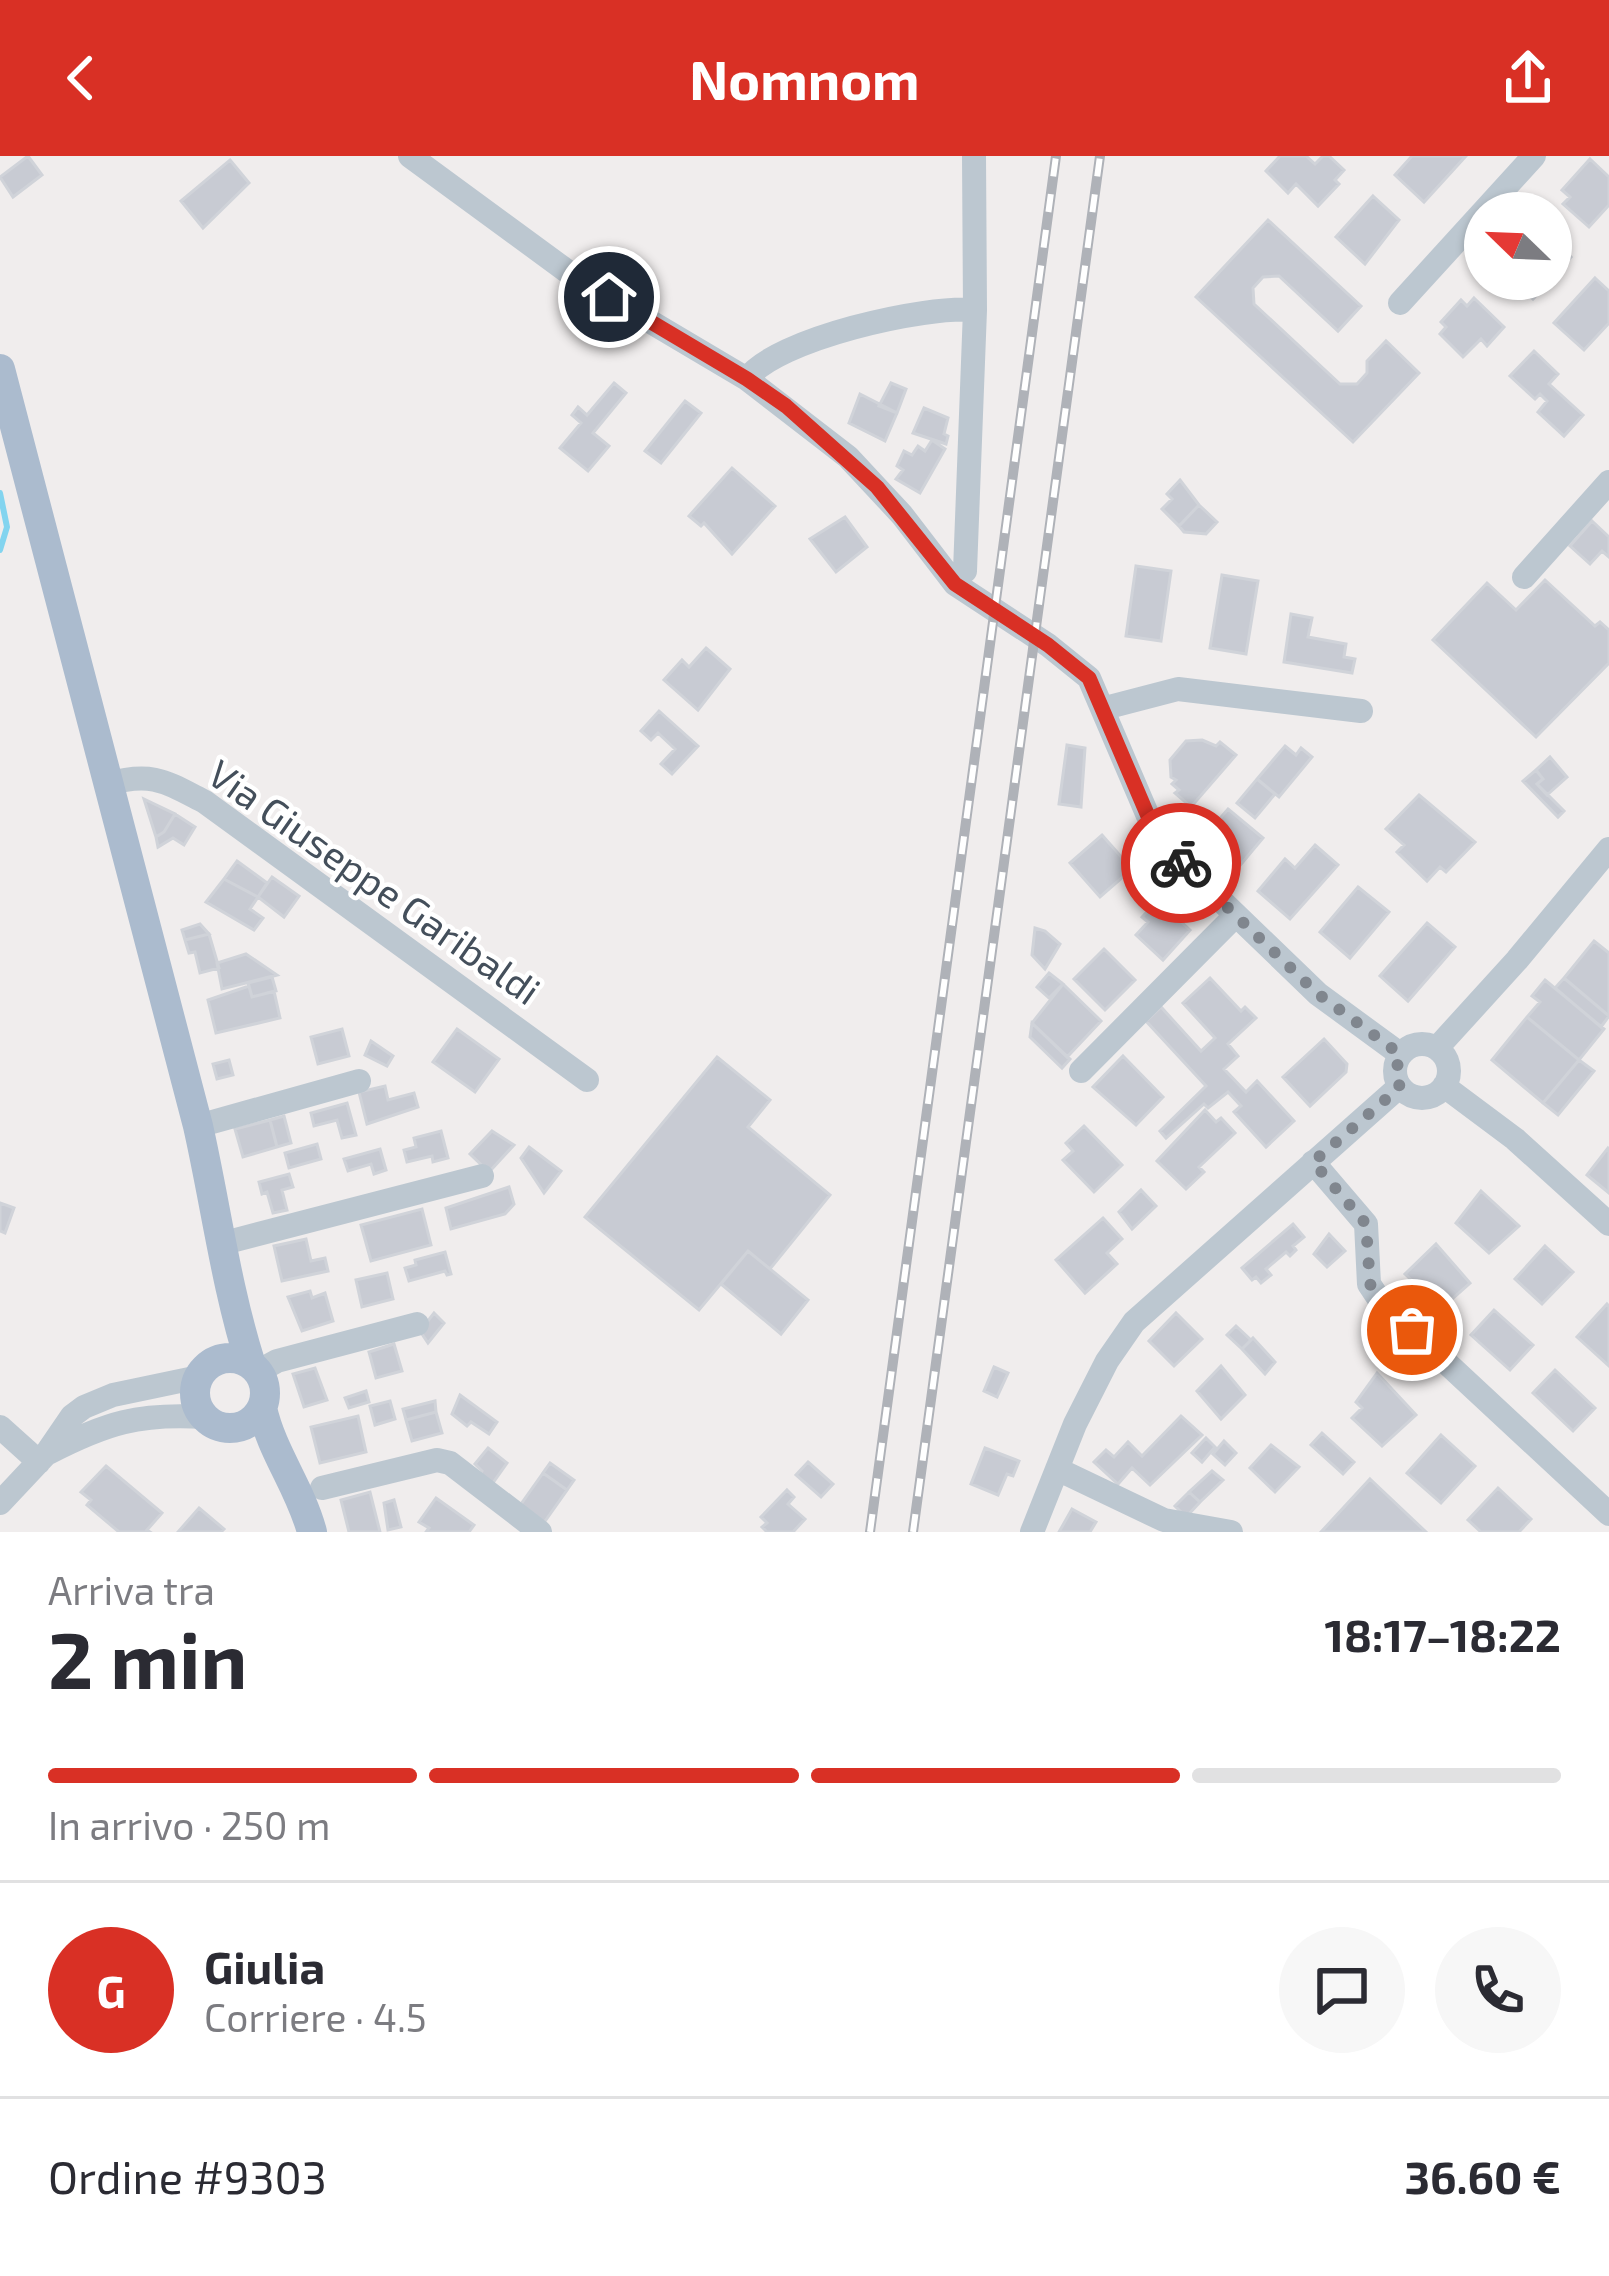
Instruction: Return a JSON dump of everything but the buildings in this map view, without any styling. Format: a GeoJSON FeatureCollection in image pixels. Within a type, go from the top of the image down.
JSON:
{"type":"FeatureCollection","features":[{"type":"Feature","properties":{"kind":"main road"},"geometry":{"type":"LineString","coordinates":[[0,369],[198,1126],[224,1243],[231,1304],[265,1391],[262,1408],[274,1447],[310,1487],[312,1532]]}},
{"type":"Feature","properties":{"kind":"main road"},"geometry":{"type":"LineString","coordinates":[[231,1304],[219,1347],[203,1372],[197,1405],[267,1468],[293,1532]]}},
{"type":"Feature","properties":{"kind":"main road"},"geometry":{"type":"LineString","coordinates":[[203,1372],[221,1359],[237,1359],[255,1368]]}},
{"type":"Feature","properties":{"kind":"main road"},"geometry":{"type":"LineString","coordinates":[[216,1423],[241,1427],[262,1408]]}},
{"type":"Feature","properties":{"kind":"street"},"geometry":{"type":"LineString","coordinates":[[410,156],[575,277],[747,379],[848,458],[902,515],[955,584],[1089,678],[1160,836],[1318,994],[1400,1054]]}},
{"type":"Feature","properties":{"kind":"street"},"geometry":{"type":"LineString","coordinates":[[965,571],[975,310],[974,156]]}},
{"type":"Feature","properties":{"kind":"street"},"geometry":{"type":"LineString","coordinates":[[1400,303],[1534,156]]}},
{"type":"Feature","properties":{"kind":"street"},"geometry":{"type":"LineString","coordinates":[[747,379],[767,361],[865,322],[975,310]]}},
{"type":"Feature","properties":{"kind":"street"},"geometry":{"type":"LineString","coordinates":[[1524,577],[1609,482]]}},
{"type":"Feature","properties":{"kind":"street"},"geometry":{"type":"LineString","coordinates":[[1105,708],[1178,688],[1361,711]]}},
{"type":"Feature","properties":{"kind":"street","name":"Via Giuseppe Garibaldi"},"geometry":{"type":"LineString","coordinates":[[108,784],[135,776],[161,779],[205,802],[587,1080]]}},
{"type":"Feature","properties":{"kind":"street"},"geometry":{"type":"LineString","coordinates":[[1437,1048],[1609,849]]}},
{"type":"Feature","properties":{"kind":"street"},"geometry":{"type":"LineString","coordinates":[[1081,1070],[1235,916]]}},
{"type":"Feature","properties":{"kind":"street"},"geometry":{"type":"LineString","coordinates":[[1419,1044],[1437,1048],[1446,1062],[1444,1086],[1434,1095],[1409,1095],[1395,1076],[1400,1054],[1419,1044]]}},
{"type":"Feature","properties":{"kind":"street"},"geometry":{"type":"LineString","coordinates":[[198,1126],[359,1081]]}},
{"type":"Feature","properties":{"kind":"street"},"geometry":{"type":"LineString","coordinates":[[1444,1086],[1515,1139],[1609,1224]]}},
{"type":"Feature","properties":{"kind":"street"},"geometry":{"type":"LineString","coordinates":[[1032,1532],[1107,1361],[1134,1322],[1400,1087]]}},
{"type":"Feature","properties":{"kind":"street"},"geometry":{"type":"LineString","coordinates":[[1313,1162],[1366,1224],[1370,1284],[1382,1303],[1609,1514]]}},
{"type":"Feature","properties":{"kind":"street"},"geometry":{"type":"LineString","coordinates":[[224,1243],[482,1176]]}},
{"type":"Feature","properties":{"kind":"street"},"geometry":{"type":"LineString","coordinates":[[255,1368],[417,1324]]}},
{"type":"Feature","properties":{"kind":"street"},"geometry":{"type":"LineString","coordinates":[[0,1503],[84,1407],[203,1372]]}},
{"type":"Feature","properties":{"kind":"street"},"geometry":{"type":"LineString","coordinates":[[43,1458],[106,1424],[130,1418],[161,1414],[216,1423]]}},
{"type":"Feature","properties":{"kind":"street"},"geometry":{"type":"LineString","coordinates":[[0,1427],[43,1458]]}},
{"type":"Feature","properties":{"kind":"street"},"geometry":{"type":"LineString","coordinates":[[310,1487],[437,1460],[450,1463],[540,1532]]}},
{"type":"Feature","properties":{"kind":"street"},"geometry":{"type":"LineString","coordinates":[[1057,1469],[1164,1520],[1231,1532]]}},
{"type":"Feature","properties":{"kind":"waterway"},"geometry":{"type":"LineString","coordinates":[[0,493],[7,527],[0,550]]}},
{"type":"Feature","properties":{"kind":"railway"},"geometry":{"type":"LineString","coordinates":[[870,1532],[1056,156]]}},
{"type":"Feature","properties":{"kind":"railway"},"geometry":{"type":"LineString","coordinates":[[913,1532],[1100,156]]}},
{"type":"Feature","properties":{"kind":"way so far"},"geometry":{"type":"LineString","coordinates":[[1181,863],[1318,994],[1400,1054],[1395,1076],[1400,1087],[1313,1162],[1366,1224],[1370,1284],[1382,1303],[1412,1330]]}},
{"type":"Feature","properties":{"kind":"route"},"geometry":{"type":"LineString","coordinates":[[609,297],[786,406],[877,487],[955,584],[1089,678],[1148,816],[1181,863]]}}]}
